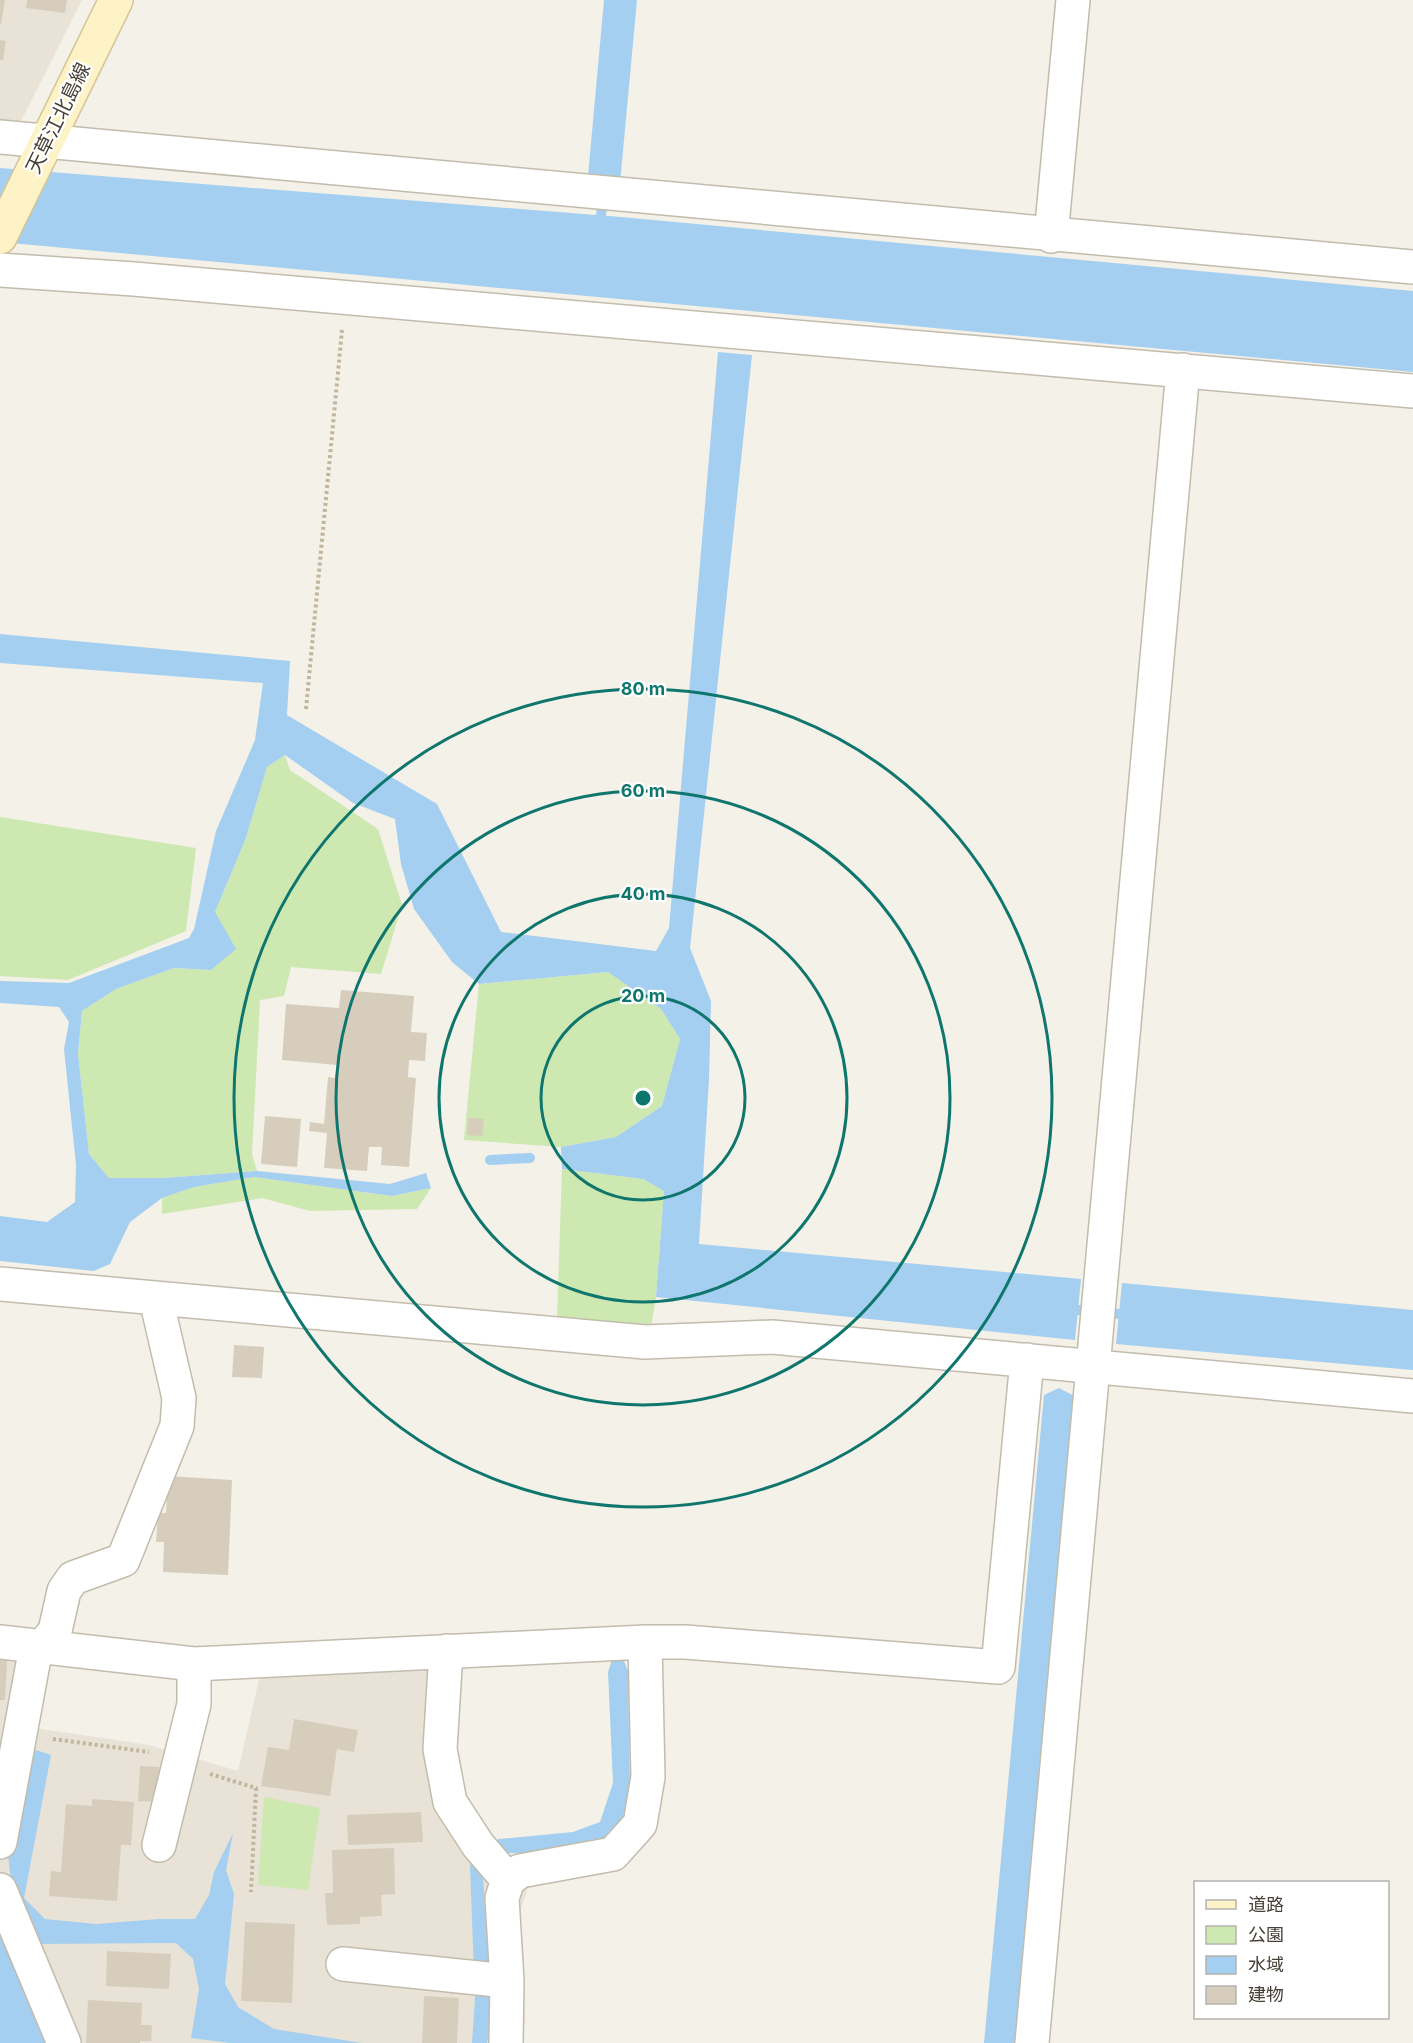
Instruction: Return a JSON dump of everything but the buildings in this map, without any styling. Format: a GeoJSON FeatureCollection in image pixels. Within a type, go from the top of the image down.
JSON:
{"type":"FeatureCollection","features":[{"type":"Feature","properties":{"kind":"street","name":"天草江北島線"},"geometry":{"type":"LineString","coordinates":[[0,237],[116,0]]}},
{"type":"Feature","properties":{"kind":"street"},"geometry":{"type":"LineString","coordinates":[[1051,236],[1073,0]]}},
{"type":"Feature","properties":{"kind":"street"},"geometry":{"type":"LineString","coordinates":[[0,137],[1051,236],[1413,267]]}},
{"type":"Feature","properties":{"kind":"street"},"geometry":{"type":"LineString","coordinates":[[0,270],[345,297],[1413,391]]}},
{"type":"Feature","properties":{"kind":"street"},"geometry":{"type":"LineString","coordinates":[[1032,2043],[1183,370]]}},
{"type":"Feature","properties":{"kind":"street"},"geometry":{"type":"LineString","coordinates":[[0,1284],[645,1342],[772,1338],[1413,1396]]}},
{"type":"Feature","properties":{"kind":"street"},"geometry":{"type":"LineString","coordinates":[[0,1842],[34,1658],[56,1631],[64,1591],[74,1578],[123,1560],[177,1426],[179,1398],[156,1299]]}},
{"type":"Feature","properties":{"kind":"street"},"geometry":{"type":"LineString","coordinates":[[0,1642],[194,1664],[685,1642],[998,1667],[1027,1360]]}},
{"type":"Feature","properties":{"kind":"street"},"geometry":{"type":"LineString","coordinates":[[493,1862],[520,1871],[613,1854],[640,1824],[648,1778],[645,1642]]}},
{"type":"Feature","properties":{"kind":"street"},"geometry":{"type":"LineString","coordinates":[[446,1651],[440,1749],[450,1802],[493,1862],[502,1898],[507,1981],[506,2043]]}},
{"type":"Feature","properties":{"kind":"street"},"geometry":{"type":"LineString","coordinates":[[159,1845],[194,1704],[194,1664]]}},
{"type":"Feature","properties":{"kind":"street"},"geometry":{"type":"LineString","coordinates":[[0,1890],[64,2043]]}},
{"type":"Feature","properties":{"kind":"street"},"geometry":{"type":"LineString","coordinates":[[343,1964],[507,1981]]}},
{"type":"Feature","properties":{"kind":"path"},"geometry":{"type":"LineString","coordinates":[[306,709],[345,297]]}},
{"type":"Feature","properties":{"kind":"shaded area"},"geometry":{"type":"Polygon","coordinates":[[[0,0],[82,0],[19,125],[0,123],[0,0]]]}},
{"type":"Feature","properties":{"kind":"shaded area"},"geometry":{"type":"Polygon","coordinates":[[[0,1629],[50,1663],[35,1728],[149,1745],[238,1771],[260,1675],[456,1666],[454,1776],[484,1833],[528,1888],[518,1917],[525,2021],[521,2043],[0,2043],[0,1629]]]}},
{"type":"Feature","properties":{"kind":"green space"},"geometry":{"type":"Polygon","coordinates":[[[285,755],[290,770],[378,829],[402,905],[381,974],[291,967],[284,996],[260,1000],[252,1154],[257,1171],[164,1178],[109,1178],[89,1154],[78,1054],[82,1011],[116,989],[174,968],[211,970],[215,912],[246,838],[267,767],[285,755]]]}},
{"type":"Feature","properties":{"kind":"green space"},"geometry":{"type":"Polygon","coordinates":[[[0,817],[196,848],[186,931],[68,980],[0,976],[0,817]]]}},
{"type":"Feature","properties":{"kind":"green space"},"geometry":{"type":"Polygon","coordinates":[[[609,972],[661,1009],[680,1039],[662,1106],[616,1137],[561,1147],[464,1140],[479,984],[609,972]]]}},
{"type":"Feature","properties":{"kind":"green space"},"geometry":{"type":"Polygon","coordinates":[[[562,1169],[643,1179],[664,1191],[656,1297],[651,1327],[557,1318],[562,1169]]]}},
{"type":"Feature","properties":{"kind":"green space"},"geometry":{"type":"Polygon","coordinates":[[[254,1177],[392,1196],[431,1188],[417,1209],[310,1211],[262,1198],[162,1214],[162,1198],[194,1187],[254,1177]]]}},
{"type":"Feature","properties":{"kind":"green space"},"geometry":{"type":"Polygon","coordinates":[[[264,1797],[320,1808],[308,1890],[258,1885],[264,1797]]]}},
{"type":"Feature","properties":{"kind":"water"},"geometry":{"type":"Polygon","coordinates":[[[604,0],[637,0],[620,183],[588,176],[604,0]]]}},
{"type":"Feature","properties":{"kind":"water"},"geometry":{"type":"Polygon","coordinates":[[[0,168],[621,217],[1413,291],[1413,372],[0,242],[0,168]]]}},
{"type":"Feature","properties":{"kind":"water"},"geometry":{"type":"Polygon","coordinates":[[[718,352],[752,355],[690,948],[711,1001],[709,1079],[699,1244],[1081,1279],[1075,1340],[656,1297],[664,1191],[643,1179],[562,1169],[561,1147],[616,1137],[662,1106],[680,1039],[661,1009],[608,972],[479,984],[452,962],[414,909],[401,864],[395,819],[353,803],[285,755],[267,767],[246,838],[215,912],[236,949],[211,970],[174,968],[116,989],[82,1011],[78,1054],[89,1154],[109,1178],[164,1178],[257,1171],[390,1184],[426,1173],[431,1188],[392,1196],[254,1177],[194,1187],[162,1198],[130,1222],[110,1264],[94,1271],[0,1261],[0,1216],[47,1222],[75,1202],[76,1165],[64,1049],[69,1022],[59,1007],[0,1003],[0,981],[69,983],[189,938],[194,929],[216,831],[255,740],[263,683],[0,663],[0,634],[290,661],[287,715],[437,804],[501,932],[656,951],[669,928],[718,352]]]}},
{"type":"Feature","properties":{"kind":"water"},"geometry":{"type":"Polygon","coordinates":[[[1122,1283],[1413,1310],[1413,1370],[1116,1344],[1122,1283]]]}},
{"type":"Feature","properties":{"kind":"water"},"geometry":{"type":"Polygon","coordinates":[[[1059,1388],[1074,1396],[1018,2043],[984,2043],[1044,1395],[1059,1388]]]}},
{"type":"Feature","properties":{"kind":"water"},"geometry":{"type":"Polygon","coordinates":[[[612,1660],[624,1661],[628,1671],[630,1788],[623,1819],[601,1843],[536,1854],[507,1853],[490,1859],[483,1876],[492,2020],[487,2043],[472,2043],[475,1999],[470,1866],[476,1853],[499,1839],[573,1832],[600,1822],[613,1783],[608,1672],[612,1660]]]}},
{"type":"Feature","properties":{"kind":"water"},"geometry":{"type":"Polygon","coordinates":[[[27,1747],[51,1755],[24,1898],[45,1919],[96,1924],[159,1919],[195,1919],[209,1895],[214,1872],[233,1833],[226,1870],[234,1894],[225,1984],[238,2007],[274,2029],[362,2043],[230,2043],[191,2038],[199,1989],[193,1959],[176,1943],[33,1944],[13,1897],[7,1847],[27,1747]]]}},
{"type":"Feature","properties":{"kind":"water"},"geometry":{"type":"Polygon","coordinates":[[[0,1928],[49,2043],[0,2043],[0,1928]]]}},
{"type":"Feature","properties":{"kind":"waterway"},"geometry":{"type":"LineString","coordinates":[[601,216],[603,195]]}},
{"type":"Feature","properties":{"kind":"waterway"},"geometry":{"type":"LineString","coordinates":[[490,1160],[530,1158]]}},
{"type":"Feature","properties":{"kind":"waterway"},"geometry":{"type":"LineString","coordinates":[[1078,1310],[1119,1314]]}}]}
